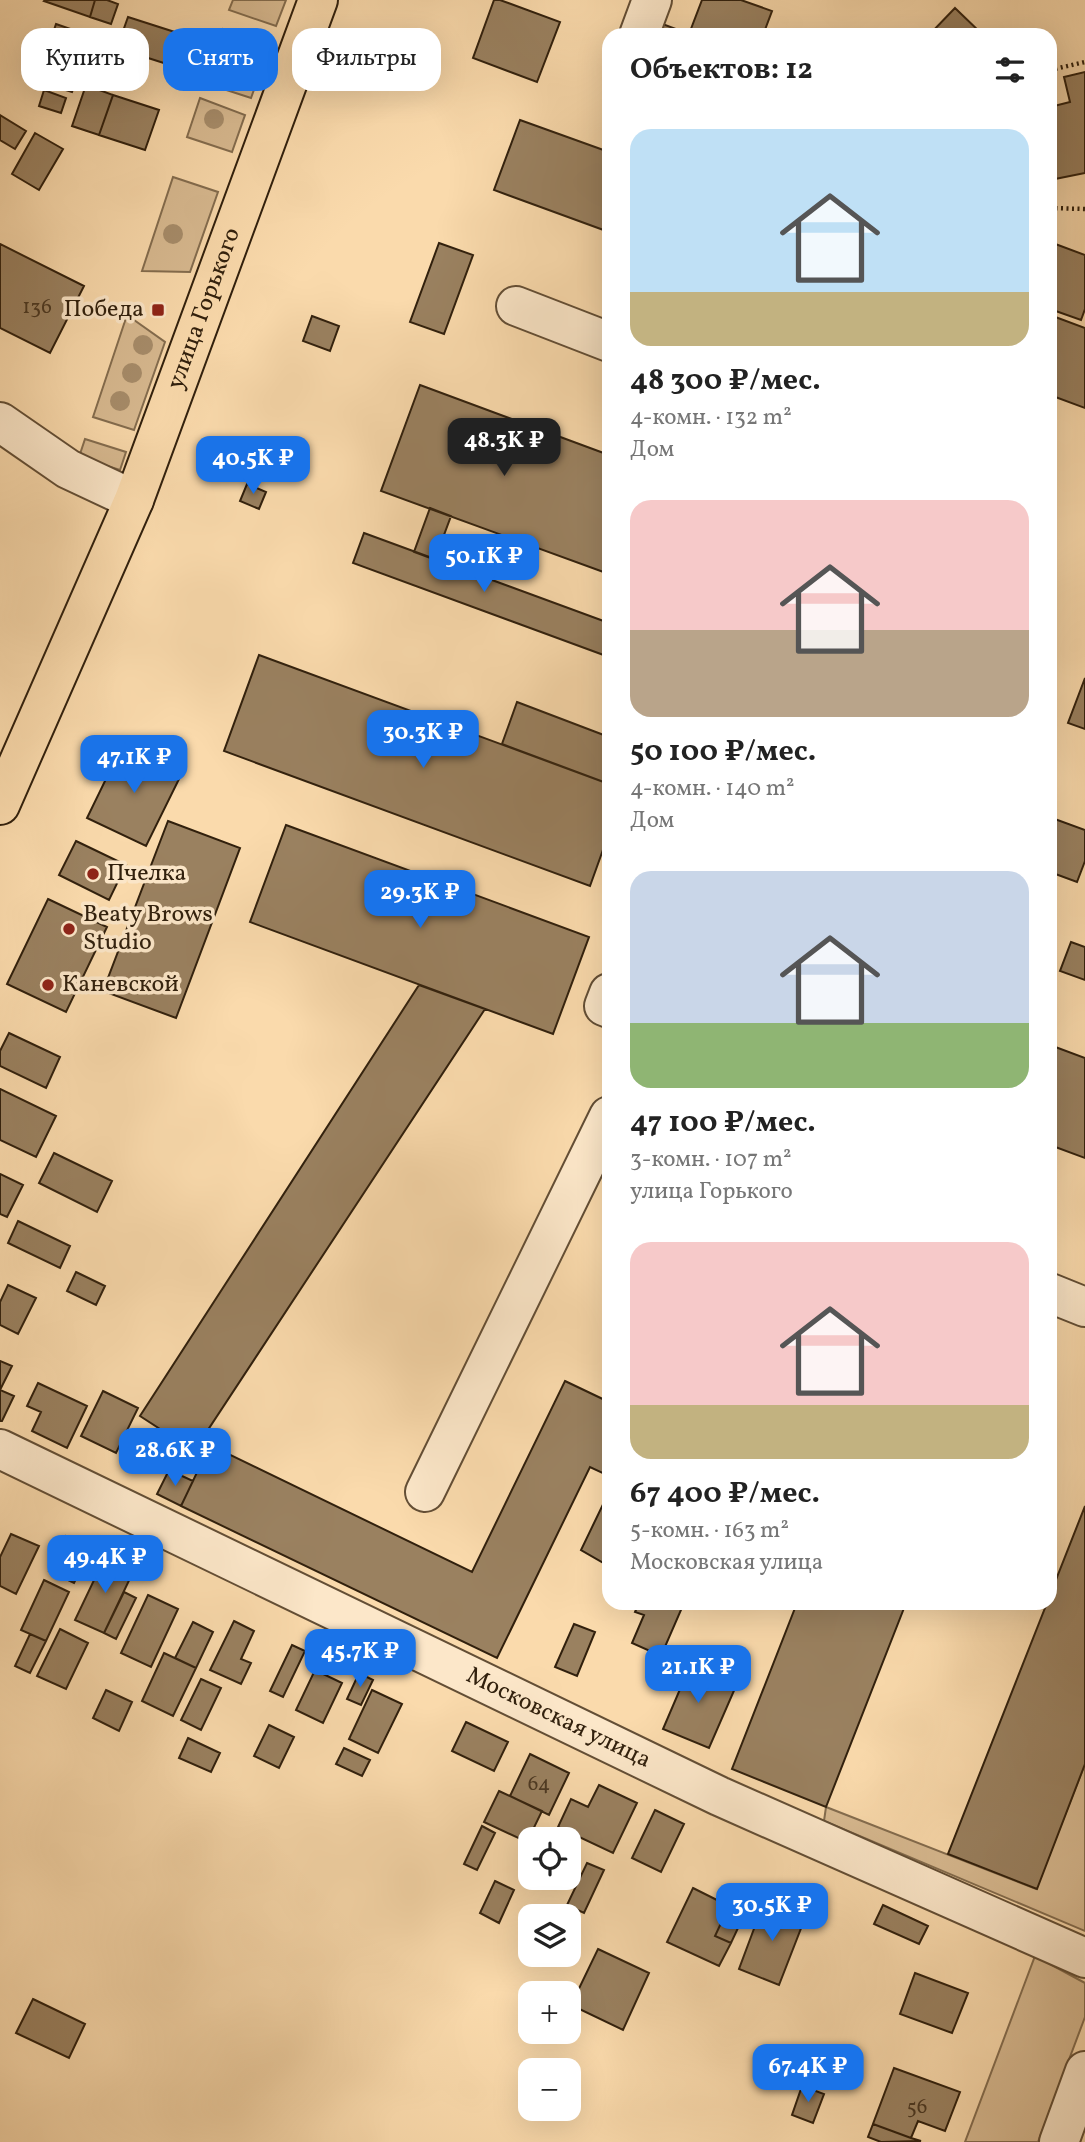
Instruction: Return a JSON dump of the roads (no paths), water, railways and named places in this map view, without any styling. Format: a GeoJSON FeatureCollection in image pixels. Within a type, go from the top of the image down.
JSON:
{"type":"FeatureCollection","features":[{"type":"Feature","properties":{"kind":"main road","name":"улица Горького"},"geometry":{"type":"LineString","coordinates":[[0,805],[134,500],[318,0]]}},
{"type":"Feature","properties":{"kind":"street"},"geometry":{"type":"LineString","coordinates":[[642,28],[652,0]]}},
{"type":"Feature","properties":{"kind":"street"},"geometry":{"type":"LineString","coordinates":[[516,306],[602,339]]}},
{"type":"Feature","properties":{"kind":"street"},"geometry":{"type":"LineString","coordinates":[[0,422],[68,469],[134,500]]}},
{"type":"Feature","properties":{"kind":"street"},"geometry":{"type":"LineString","coordinates":[[425,1492],[602,1130]]}},
{"type":"Feature","properties":{"kind":"street"},"geometry":{"type":"LineString","coordinates":[[1057,1296],[1085,1307]]}},
{"type":"Feature","properties":{"kind":"street","name":"Московская улица"},"geometry":{"type":"LineString","coordinates":[[0,1449],[719,1796],[1085,1958]]}},
{"type":"Feature","properties":{"kind":"street"},"geometry":{"type":"LineString","coordinates":[[1059,2142],[1085,2073]]}},
{"type":"Feature","properties":{"kind":"place","name":"Победа"},"geometry":{"type":"Point","coordinates":[158,310]}},
{"type":"Feature","properties":{"kind":"place","name":"Пчелка"},"geometry":{"type":"Point","coordinates":[93,874]}},
{"type":"Feature","properties":{"kind":"place","name":"Beaty Brows Studio"},"geometry":{"type":"Point","coordinates":[69,929]}},
{"type":"Feature","properties":{"kind":"place","name":"Каневской"},"geometry":{"type":"Point","coordinates":[48,985]}}]}
